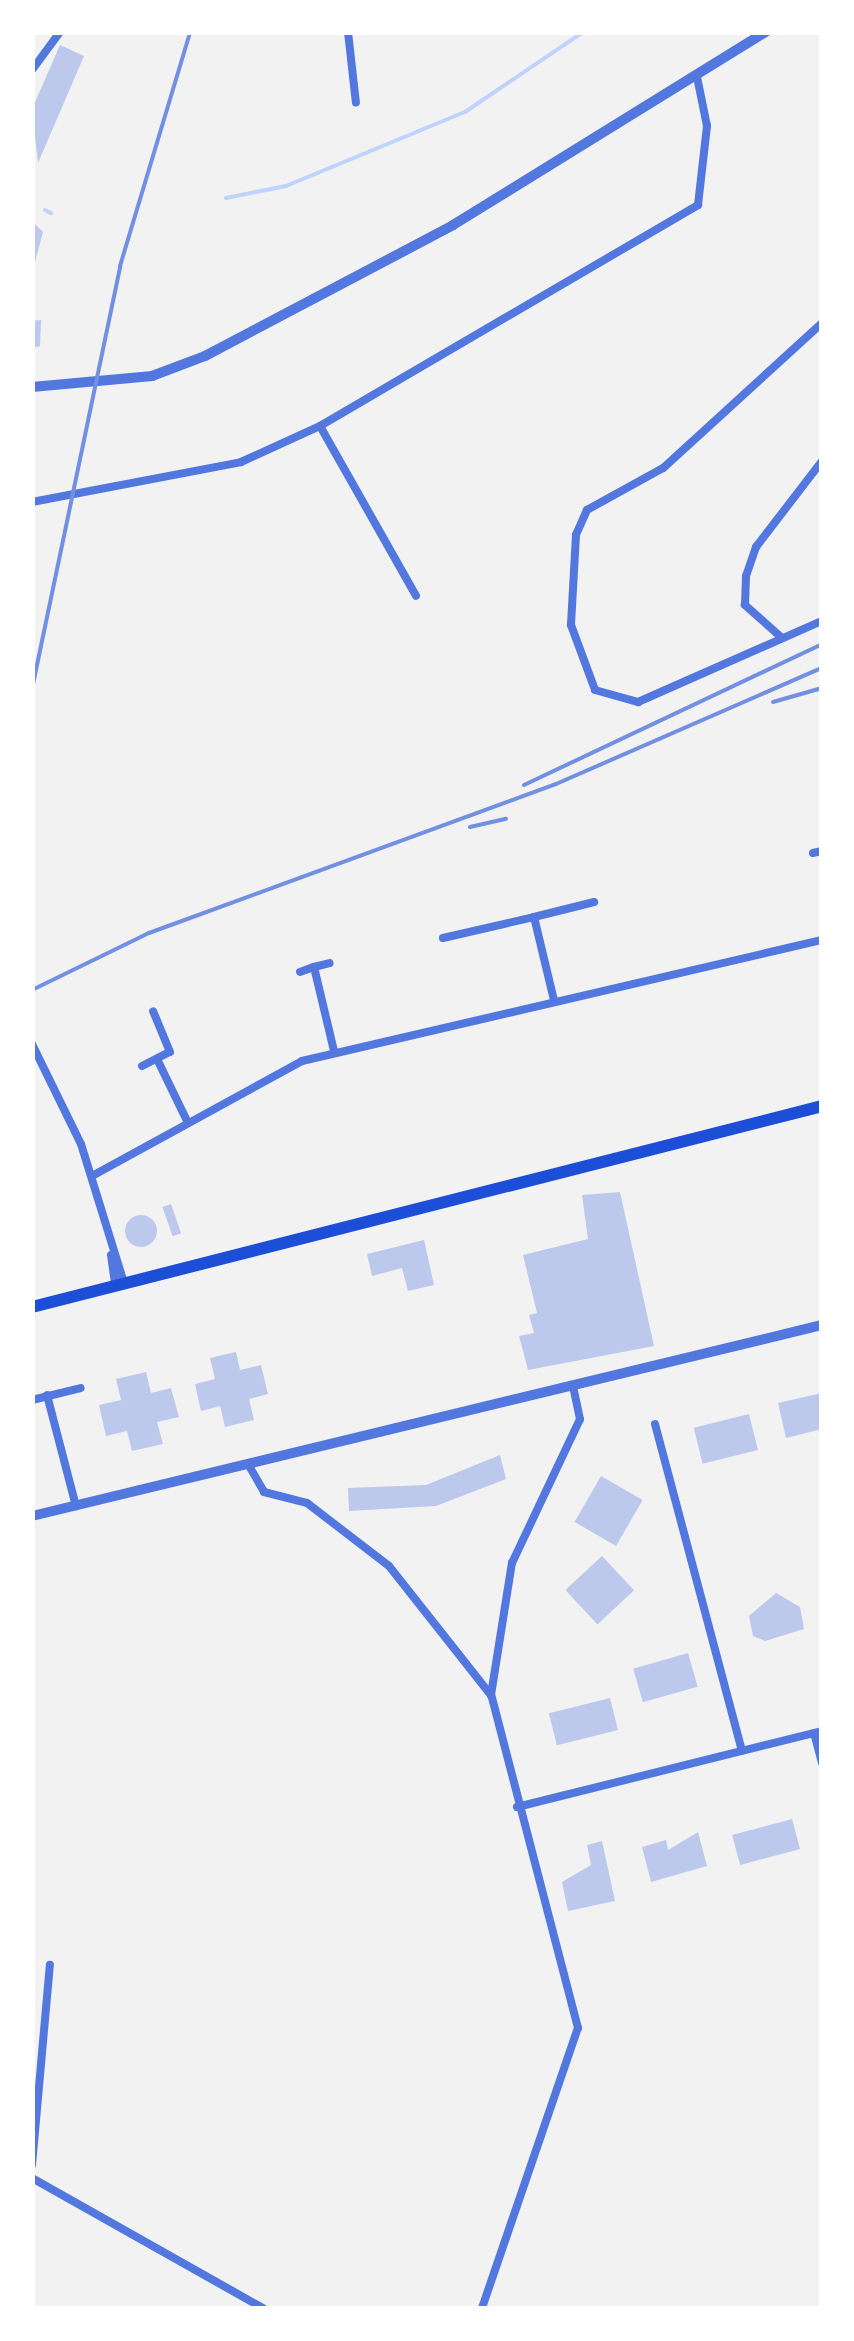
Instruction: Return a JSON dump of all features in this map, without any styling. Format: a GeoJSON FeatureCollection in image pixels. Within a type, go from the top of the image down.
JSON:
{"type":"FeatureCollection","features":[{"type":"Feature","properties":{"kind":"highway"},"geometry":{"type":"LineString","coordinates":[[32,1307],[822,1106]]}},
{"type":"Feature","properties":{"kind":"street"},"geometry":{"type":"LineString","coordinates":[[32,70],[50,40],[60,32]]}},
{"type":"Feature","properties":{"kind":"street"},"geometry":{"type":"LineString","coordinates":[[348,32],[356,103]]}},
{"type":"Feature","properties":{"kind":"street"},"geometry":{"type":"LineString","coordinates":[[32,386],[152,376],[205,356],[389,262],[766,32]]}},
{"type":"Feature","properties":{"kind":"street"},"geometry":{"type":"LineString","coordinates":[[32,502],[200,476],[320,426],[698,205],[707,126],[696,77]]}},
{"type":"Feature","properties":{"kind":"street"},"geometry":{"type":"LineString","coordinates":[[822,324],[663,468],[587,510],[576,535],[576,658],[595,690],[638,702],[822,621]]}},
{"type":"Feature","properties":{"kind":"street"},"geometry":{"type":"LineString","coordinates":[[320,426],[416,596]]}},
{"type":"Feature","properties":{"kind":"street"},"geometry":{"type":"LineString","coordinates":[[782,638],[745,605],[746,576],[756,547],[822,461]]}},
{"type":"Feature","properties":{"kind":"street"},"geometry":{"type":"LineString","coordinates":[[442,938],[594,902]]}},
{"type":"Feature","properties":{"kind":"street"},"geometry":{"type":"LineString","coordinates":[[534,917],[554,1000]]}},
{"type":"Feature","properties":{"kind":"street"},"geometry":{"type":"LineString","coordinates":[[92,1176],[187,1121],[334,1051],[822,940]]}},
{"type":"Feature","properties":{"kind":"street"},"geometry":{"type":"LineString","coordinates":[[300,972],[330,963]]}},
{"type":"Feature","properties":{"kind":"street"},"geometry":{"type":"LineString","coordinates":[[314,968],[334,1051]]}},
{"type":"Feature","properties":{"kind":"street"},"geometry":{"type":"LineString","coordinates":[[142,1066],[158,1062],[170,1052],[153,1011]]}},
{"type":"Feature","properties":{"kind":"street"},"geometry":{"type":"LineString","coordinates":[[32,1044],[92,1176],[120,1284]]}},
{"type":"Feature","properties":{"kind":"street"},"geometry":{"type":"LineString","coordinates":[[158,1062],[187,1121]]}},
{"type":"Feature","properties":{"kind":"street"},"geometry":{"type":"LineString","coordinates":[[32,1516],[822,1326]]}},
{"type":"Feature","properties":{"kind":"street"},"geometry":{"type":"LineString","coordinates":[[482,2308],[578,2028],[517,1807],[491,1695],[512,1564],[580,1419],[572,1386]]}},
{"type":"Feature","properties":{"kind":"street"},"geometry":{"type":"LineString","coordinates":[[32,1400],[80,1388]]}},
{"type":"Feature","properties":{"kind":"street"},"geometry":{"type":"LineString","coordinates":[[47,1395],[76,1506]]}},
{"type":"Feature","properties":{"kind":"street"},"geometry":{"type":"LineString","coordinates":[[656,1424],[742,1751]]}},
{"type":"Feature","properties":{"kind":"street"},"geometry":{"type":"LineString","coordinates":[[248,1464],[264,1492],[306,1503],[389,1566],[491,1695]]}},
{"type":"Feature","properties":{"kind":"street"},"geometry":{"type":"LineString","coordinates":[[517,1807],[818,1732],[822,1763]]}},
{"type":"Feature","properties":{"kind":"street"},"geometry":{"type":"LineString","coordinates":[[32,2166],[52,1987],[50,1966]]}},
{"type":"Feature","properties":{"kind":"street"},"geometry":{"type":"LineString","coordinates":[[32,2178],[263,2308]]}},
{"type":"Feature","properties":{"kind":"building"},"geometry":{"type":"Polygon","coordinates":[[[60,45],[84,56],[38,163],[32,109],[60,45]]]}},
{"type":"Feature","properties":{"kind":"building"},"geometry":{"type":"Polygon","coordinates":[[[32,221],[43,232],[34,266],[32,265],[32,221]]]}},
{"type":"Feature","properties":{"kind":"building"},"geometry":{"type":"Polygon","coordinates":[[[41,320],[40,346],[32,348],[32,321],[41,320]]]}},
{"type":"Feature","properties":{"kind":"building"},"geometry":{"type":"Polygon","coordinates":[[[620,1192],[654,1346],[528,1370],[519,1336],[534,1333],[529,1315],[537,1313],[523,1255],[588,1239],[582,1195],[620,1192]]]}},
{"type":"Feature","properties":{"kind":"building"},"geometry":{"type":"Polygon","coordinates":[[[171,1204],[181,1233],[173,1236],[162,1207],[171,1204]]]}},
{"type":"Feature","properties":{"kind":"building"},"geometry":{"type":"Polygon","coordinates":[[[141,1215],[152,1220],[157,1231],[152,1242],[141,1247],[130,1242],[125,1231],[130,1220],[141,1215]]]}},
{"type":"Feature","properties":{"kind":"building"},"geometry":{"type":"Polygon","coordinates":[[[424,1240],[434,1285],[408,1291],[402,1268],[372,1276],[367,1254],[424,1240]]]}},
{"type":"Feature","properties":{"kind":"building"},"geometry":{"type":"Polygon","coordinates":[[[236,1352],[240,1370],[261,1365],[268,1394],[249,1399],[254,1420],[225,1427],[220,1406],[201,1411],[195,1384],[215,1379],[210,1358],[236,1352]]]}},
{"type":"Feature","properties":{"kind":"building"},"geometry":{"type":"Polygon","coordinates":[[[146,1372],[151,1393],[171,1388],[179,1417],[157,1422],[163,1444],[132,1451],[127,1431],[106,1436],[99,1405],[121,1400],[116,1379],[146,1372]]]}},
{"type":"Feature","properties":{"kind":"building"},"geometry":{"type":"Polygon","coordinates":[[[822,1393],[822,1429],[786,1438],[778,1403],[822,1393]]]}},
{"type":"Feature","properties":{"kind":"building"},"geometry":{"type":"Polygon","coordinates":[[[749,1414],[758,1450],[703,1464],[694,1428],[749,1414]]]}},
{"type":"Feature","properties":{"kind":"building"},"geometry":{"type":"Polygon","coordinates":[[[500,1455],[506,1479],[436,1506],[349,1511],[348,1488],[426,1485],[500,1455]]]}},
{"type":"Feature","properties":{"kind":"building"},"geometry":{"type":"Polygon","coordinates":[[[601,1476],[643,1500],[616,1546],[574,1522],[601,1476]]]}},
{"type":"Feature","properties":{"kind":"building"},"geometry":{"type":"Polygon","coordinates":[[[602,1556],[634,1590],[597,1624],[565,1590],[602,1556]]]}},
{"type":"Feature","properties":{"kind":"building"},"geometry":{"type":"Polygon","coordinates":[[[776,1593],[800,1607],[804,1629],[765,1641],[753,1636],[749,1616],[776,1593]]]}},
{"type":"Feature","properties":{"kind":"building"},"geometry":{"type":"Polygon","coordinates":[[[688,1653],[698,1687],[643,1702],[633,1669],[688,1653]]]}},
{"type":"Feature","properties":{"kind":"building"},"geometry":{"type":"Polygon","coordinates":[[[610,1698],[618,1730],[557,1745],[549,1713],[610,1698]]]}},
{"type":"Feature","properties":{"kind":"building"},"geometry":{"type":"Polygon","coordinates":[[[792,1819],[800,1849],[740,1865],[732,1835],[792,1819]]]}},
{"type":"Feature","properties":{"kind":"building"},"geometry":{"type":"Polygon","coordinates":[[[698,1832],[707,1866],[651,1882],[642,1847],[666,1840],[668,1850],[698,1832]]]}},
{"type":"Feature","properties":{"kind":"building"},"geometry":{"type":"Polygon","coordinates":[[[602,1841],[615,1901],[568,1911],[562,1882],[591,1865],[587,1845],[602,1841]]]}},
{"type":"Feature","properties":{"kind":"waterway"},"geometry":{"type":"LineString","coordinates":[[226,198],[286,186],[465,112],[583,32]]}},
{"type":"Feature","properties":{"kind":"waterway"},"geometry":{"type":"LineString","coordinates":[[45,210],[51,213]]}},
{"type":"Feature","properties":{"kind":"railway"},"geometry":{"type":"LineString","coordinates":[[32,689],[120,266],[190,32]]}},
{"type":"Feature","properties":{"kind":"railway"},"geometry":{"type":"LineString","coordinates":[[524,785],[822,644]]}},
{"type":"Feature","properties":{"kind":"railway"},"geometry":{"type":"LineString","coordinates":[[32,990],[149,933],[556,784],[822,668]]}},
{"type":"Feature","properties":{"kind":"railway"},"geometry":{"type":"LineString","coordinates":[[773,702],[822,688]]}},
{"type":"Feature","properties":{"kind":"railway"},"geometry":{"type":"LineString","coordinates":[[470,827],[506,819]]}}]}
